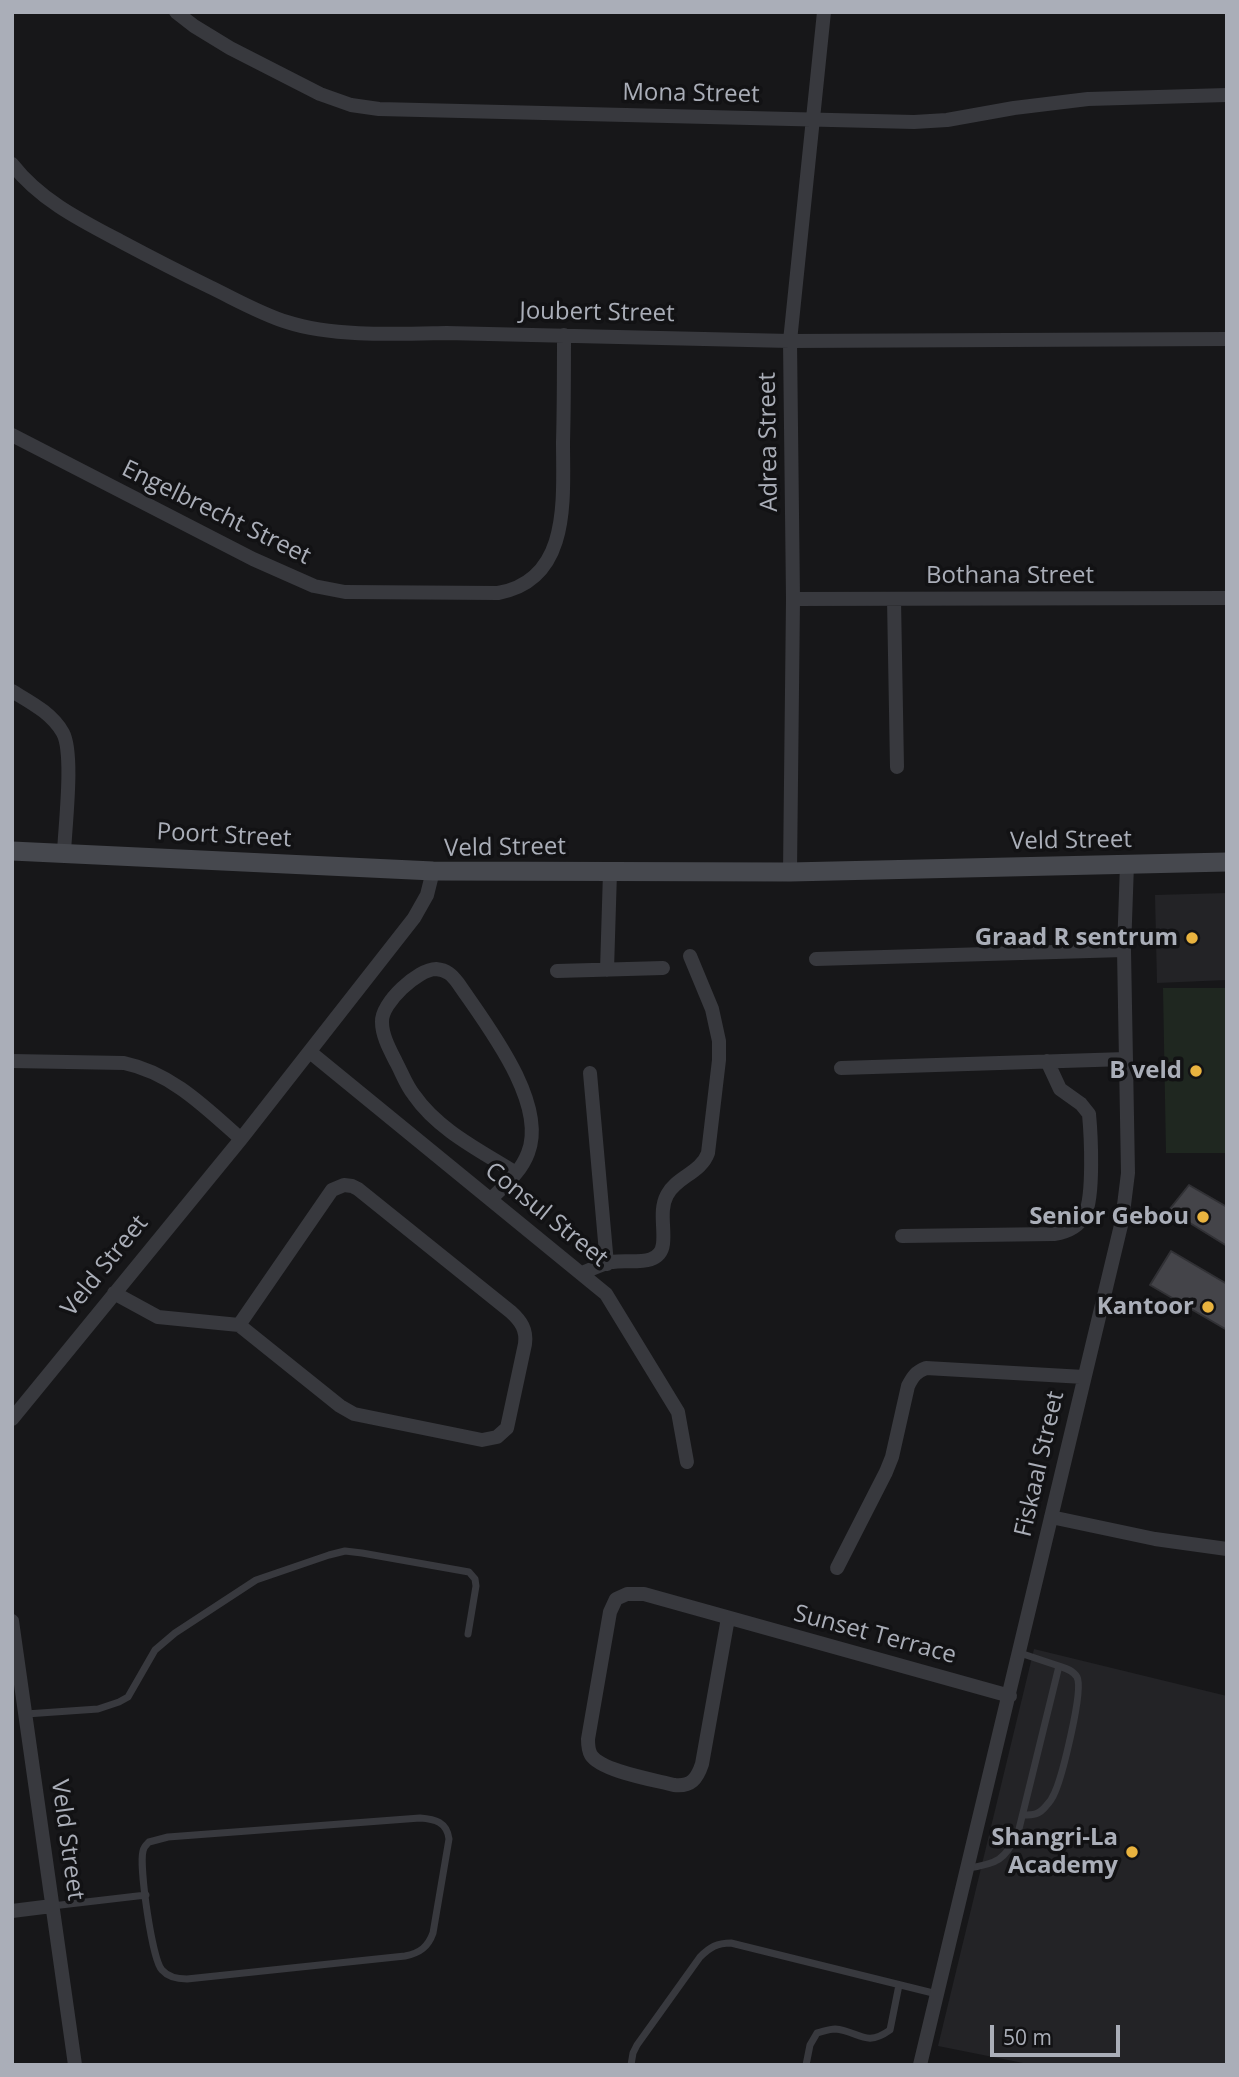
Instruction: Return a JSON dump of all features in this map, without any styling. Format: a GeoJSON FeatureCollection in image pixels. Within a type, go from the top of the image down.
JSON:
{"type":"FeatureCollection","features":[{"type":"Feature","properties":{"kind":"street","name":"Mona Street"},"geometry":{"type":"LineString","coordinates":[[176,12],[230,48],[320,94],[339,102],[406,111],[947,121],[1070,100],[1227,95]]}},
{"type":"Feature","properties":{"kind":"street","name":"Adrea Street"},"geometry":{"type":"LineString","coordinates":[[790,872],[793,599],[790,341],[824,12]]}},
{"type":"Feature","properties":{"kind":"street","name":"Joubert Street"},"geometry":{"type":"LineString","coordinates":[[12,164],[35,189],[89,224],[177,271],[288,323],[326,330],[395,334],[790,341],[1227,339]]}},
{"type":"Feature","properties":{"kind":"street","name":"Engelbrecht Street"},"geometry":{"type":"LineString","coordinates":[[12,435],[253,559],[314,586],[345,592],[498,593],[518,588],[534,577],[551,555],[562,523],[564,335]]}},
{"type":"Feature","properties":{"kind":"street","name":"Bothana Street"},"geometry":{"type":"LineString","coordinates":[[793,599],[1227,598]]}},
{"type":"Feature","properties":{"kind":"street"},"geometry":{"type":"LineString","coordinates":[[894,599],[897,766]]}},
{"type":"Feature","properties":{"kind":"street"},"geometry":{"type":"LineString","coordinates":[[12,691],[48,715],[67,741],[64,853]]}},
{"type":"Feature","properties":{"kind":"street","name":"Poort Street"},"geometry":{"type":"LineString","coordinates":[[12,851],[433,871]]}},
{"type":"Feature","properties":{"kind":"street","name":"Veld Street"},"geometry":{"type":"LineString","coordinates":[[12,1419],[241,1139],[414,918],[427,895],[433,871],[790,872],[1227,862]]}},
{"type":"Feature","properties":{"kind":"street","name":"Fiskaal Street"},"geometry":{"type":"LineString","coordinates":[[920,2065],[1010,1696],[1128,1187],[1124,950],[1126,864]]}},
{"type":"Feature","properties":{"kind":"street"},"geometry":{"type":"LineString","coordinates":[[607,970],[610,872]]}},
{"type":"Feature","properties":{"kind":"street"},"geometry":{"type":"LineString","coordinates":[[816,958],[1124,950]]}},
{"type":"Feature","properties":{"kind":"street"},"geometry":{"type":"LineString","coordinates":[[582,1273],[607,1264],[650,1260],[657,1256],[663,1245],[663,1206],[668,1192],[701,1166],[708,1153],[719,1041],[712,1009],[691,956]]}},
{"type":"Feature","properties":{"kind":"street"},"geometry":{"type":"LineString","coordinates":[[557,971],[663,968]]}},
{"type":"Feature","properties":{"kind":"street"},"geometry":{"type":"LineString","coordinates":[[491,1199],[516,1173],[529,1151],[532,1128],[525,1096],[512,1064],[453,977],[440,970],[427,971],[402,989],[384,1008],[381,1019],[388,1047],[408,1086],[427,1111],[450,1130],[516,1173]]}},
{"type":"Feature","properties":{"kind":"street","name":"Consul Street"},"geometry":{"type":"LineString","coordinates":[[310,1052],[609,1297],[646,1363],[675,1405],[680,1418],[687,1462]]}},
{"type":"Feature","properties":{"kind":"street"},"geometry":{"type":"LineString","coordinates":[[841,1068],[1126,1059]]}},
{"type":"Feature","properties":{"kind":"street"},"geometry":{"type":"LineString","coordinates":[[12,1061],[124,1063],[142,1067],[180,1087],[241,1139]]}},
{"type":"Feature","properties":{"kind":"street"},"geometry":{"type":"LineString","coordinates":[[902,1236],[1054,1234],[1069,1230],[1081,1221],[1090,1198],[1089,1114],[1081,1104],[1060,1088],[1047,1061]]}},
{"type":"Feature","properties":{"kind":"street"},"geometry":{"type":"LineString","coordinates":[[590,1073],[607,1264]]}},
{"type":"Feature","properties":{"kind":"street"},"geometry":{"type":"LineString","coordinates":[[114,1293],[158,1317],[239,1325],[347,1410],[362,1416],[482,1440],[497,1437],[507,1428],[526,1339],[523,1325],[511,1312],[358,1189],[344,1185],[332,1190],[324,1200],[239,1325]]}},
{"type":"Feature","properties":{"kind":"street"},"geometry":{"type":"LineString","coordinates":[[837,1567],[886,1472],[912,1376],[926,1368],[1084,1377]]}},
{"type":"Feature","properties":{"kind":"street"},"geometry":{"type":"LineString","coordinates":[[1051,1517],[1155,1539],[1227,1549]]}},
{"type":"Feature","properties":{"kind":"street","name":"Sunset Terrace"},"geometry":{"type":"LineString","coordinates":[[728,1618],[702,1764],[695,1780],[684,1786],[674,1785],[616,1770],[596,1760],[589,1748],[589,1728],[610,1612],[616,1598],[627,1594],[644,1594],[1010,1696]]}},
{"type":"Feature","properties":{"kind":"street","name":"Veld Street"},"geometry":{"type":"LineString","coordinates":[[12,1621],[75,2065]]}},
{"type":"Feature","properties":{"kind":"street"},"geometry":{"type":"LineString","coordinates":[[12,1911],[52,1906]]}},
{"type":"Feature","properties":{"kind":"lane"},"geometry":{"type":"LineString","coordinates":[[25,1714],[99,1709],[119,1702],[128,1697],[155,1650],[175,1633],[256,1580],[338,1552],[362,1553],[469,1572],[475,1579],[476,1586],[468,1634]]}},
{"type":"Feature","properties":{"kind":"lane"},"geometry":{"type":"LineString","coordinates":[[1020,1653],[1070,1670],[1077,1677],[1079,1689],[1056,1790],[1039,1813],[1023,1815]]}},
{"type":"Feature","properties":{"kind":"lane"},"geometry":{"type":"LineString","coordinates":[[968,1868],[998,1861],[1018,1833],[1059,1666]]}},
{"type":"Feature","properties":{"kind":"lane"},"geometry":{"type":"LineString","coordinates":[[420,1818],[441,1822],[449,1834],[433,1933],[426,1947],[414,1954],[187,1979],[175,1978],[167,1975],[157,1963],[146,1895],[143,1851],[153,1840],[420,1818]]}},
{"type":"Feature","properties":{"kind":"lane"},"geometry":{"type":"LineString","coordinates":[[52,1906],[146,1895]]}},
{"type":"Feature","properties":{"kind":"lane"},"geometry":{"type":"LineString","coordinates":[[631,2065],[637,2045],[700,1957],[707,1950],[722,1943],[937,1994]]}},
{"type":"Feature","properties":{"kind":"lane"},"geometry":{"type":"LineString","coordinates":[[806,2065],[810,2045],[817,2033],[834,2029],[870,2039],[880,2038],[890,2030],[899,1985]]}},
{"type":"Feature","properties":{"kind":"shaded area","name":"Graad R sentrum"},"geometry":{"type":"Polygon","coordinates":[[[1227,893],[1227,980],[1157,983],[1155,895],[1227,893]]]}},
{"type":"Feature","properties":{"kind":"shaded area","name":"B veld"},"geometry":{"type":"Polygon","coordinates":[[[1163,988],[1227,988],[1227,1153],[1166,1153],[1163,988]]]}},
{"type":"Feature","properties":{"kind":"shaded area","name":"Shangri-La Academy"},"geometry":{"type":"Polygon","coordinates":[[[1034,1649],[1227,1696],[1227,2065],[1033,2065],[938,2046],[1034,1649]]]}},
{"type":"Feature","properties":{"kind":"building","name":"Senior Gebou"},"geometry":{"type":"Polygon","coordinates":[[[1189,1185],[1227,1207],[1227,1246],[1169,1210],[1189,1185]]]}},
{"type":"Feature","properties":{"kind":"building","name":"Kantoor"},"geometry":{"type":"Polygon","coordinates":[[[1171,1251],[1227,1284],[1227,1330],[1150,1285],[1171,1251]]]}},
{"type":"Feature","properties":{"kind":"place","name":"Graad R sentrum"},"geometry":{"type":"Point","coordinates":[1192,938]}},
{"type":"Feature","properties":{"kind":"place","name":"B veld"},"geometry":{"type":"Point","coordinates":[1196,1071]}},
{"type":"Feature","properties":{"kind":"place","name":"Senior Gebou"},"geometry":{"type":"Point","coordinates":[1203,1217]}},
{"type":"Feature","properties":{"kind":"place","name":"Kantoor"},"geometry":{"type":"Point","coordinates":[1208,1307]}},
{"type":"Feature","properties":{"kind":"place","name":"Shangri-La Academy"},"geometry":{"type":"Point","coordinates":[1132,1852]}}]}
